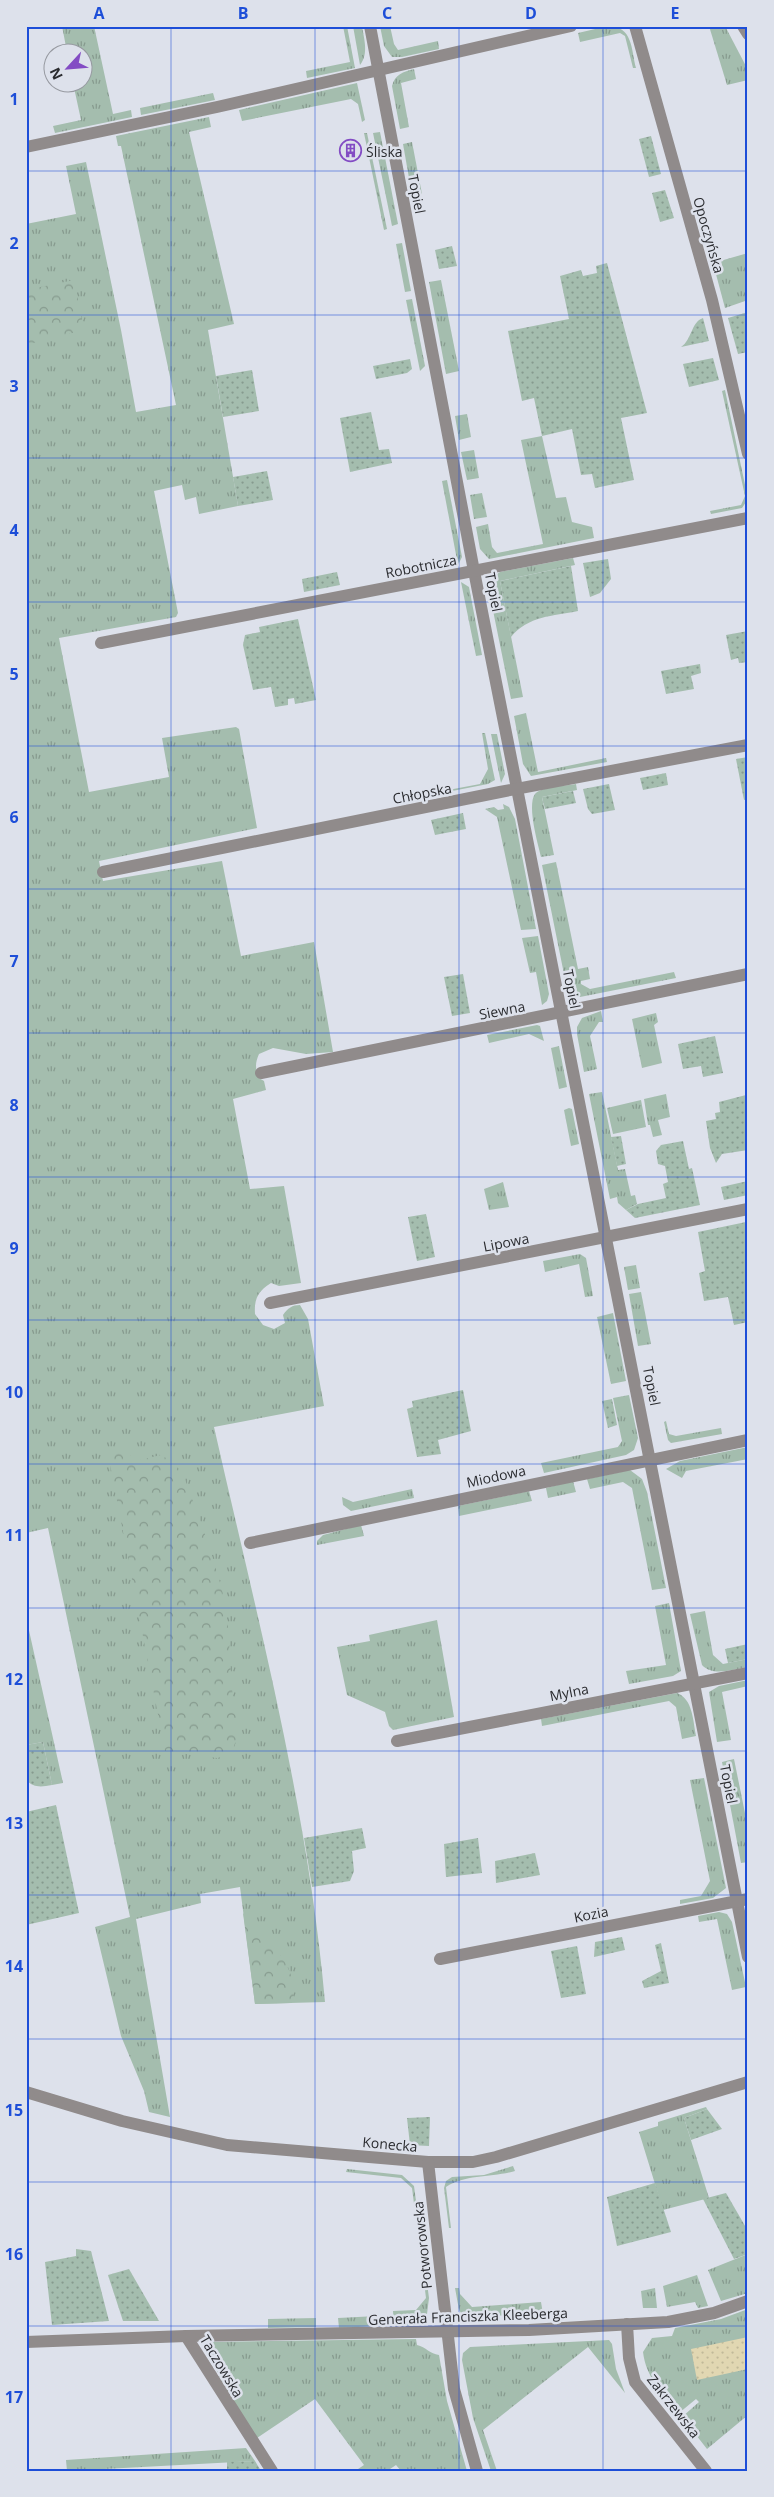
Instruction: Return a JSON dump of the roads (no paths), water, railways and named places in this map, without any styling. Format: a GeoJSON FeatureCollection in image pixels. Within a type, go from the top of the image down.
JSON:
{"type":"FeatureCollection","features":[{"type":"Feature","properties":{"kind":"street","name":"Topiel"},"geometry":{"type":"LineString","coordinates":[[370,26],[474,571],[694,1684],[742,1900],[748,1957]]}},
{"type":"Feature","properties":{"kind":"street"},"geometry":{"type":"LineString","coordinates":[[26,147],[217,107],[571,26]]}},
{"type":"Feature","properties":{"kind":"street","name":"Opoczyńska"},"geometry":{"type":"LineString","coordinates":[[635,26],[712,300],[748,454]]}},
{"type":"Feature","properties":{"kind":"street"},"geometry":{"type":"LineString","coordinates":[[744,26],[748,34]]}},
{"type":"Feature","properties":{"kind":"street","name":"Robotnicza"},"geometry":{"type":"LineString","coordinates":[[101,643],[748,518]]}},
{"type":"Feature","properties":{"kind":"street","name":"Chłopska"},"geometry":{"type":"LineString","coordinates":[[103,872],[518,788],[748,746]]}},
{"type":"Feature","properties":{"kind":"street","name":"Siewna"},"geometry":{"type":"LineString","coordinates":[[261,1072],[562,1013],[590,1005],[748,974]]}},
{"type":"Feature","properties":{"kind":"street","name":"Lipowa"},"geometry":{"type":"LineString","coordinates":[[270,1303],[748,1209]]}},
{"type":"Feature","properties":{"kind":"street","name":"Miodowa"},"geometry":{"type":"LineString","coordinates":[[250,1543],[748,1440]]}},
{"type":"Feature","properties":{"kind":"street","name":"Mylna"},"geometry":{"type":"LineString","coordinates":[[397,1741],[748,1674]]}},
{"type":"Feature","properties":{"kind":"street","name":"Kozia"},"geometry":{"type":"LineString","coordinates":[[440,1959],[742,1900]]}},
{"type":"Feature","properties":{"kind":"street","name":"Konecka"},"geometry":{"type":"LineString","coordinates":[[26,2092],[122,2121],[227,2145],[428,2162],[473,2162],[496,2157],[748,2082]]}},
{"type":"Feature","properties":{"kind":"street","name":"Potworowska"},"geometry":{"type":"LineString","coordinates":[[428,2162],[454,2389],[476,2471]]}},
{"type":"Feature","properties":{"kind":"street","name":"Generała Franciszka Kleeberga"},"geometry":{"type":"LineString","coordinates":[[186,2336],[446,2332],[627,2324],[688,2319],[748,2301]]}},
{"type":"Feature","properties":{"kind":"street","name":"Zakrzewska"},"geometry":{"type":"LineString","coordinates":[[627,2324],[629,2358],[635,2382],[706,2471]]}},
{"type":"Feature","properties":{"kind":"street","name":"Taczowska"},"geometry":{"type":"LineString","coordinates":[[26,2342],[186,2336],[272,2471]]}},
{"type":"Feature","properties":{"kind":"place","name":"Śliska"},"geometry":{"type":"Point","coordinates":[350,151]}}]}
